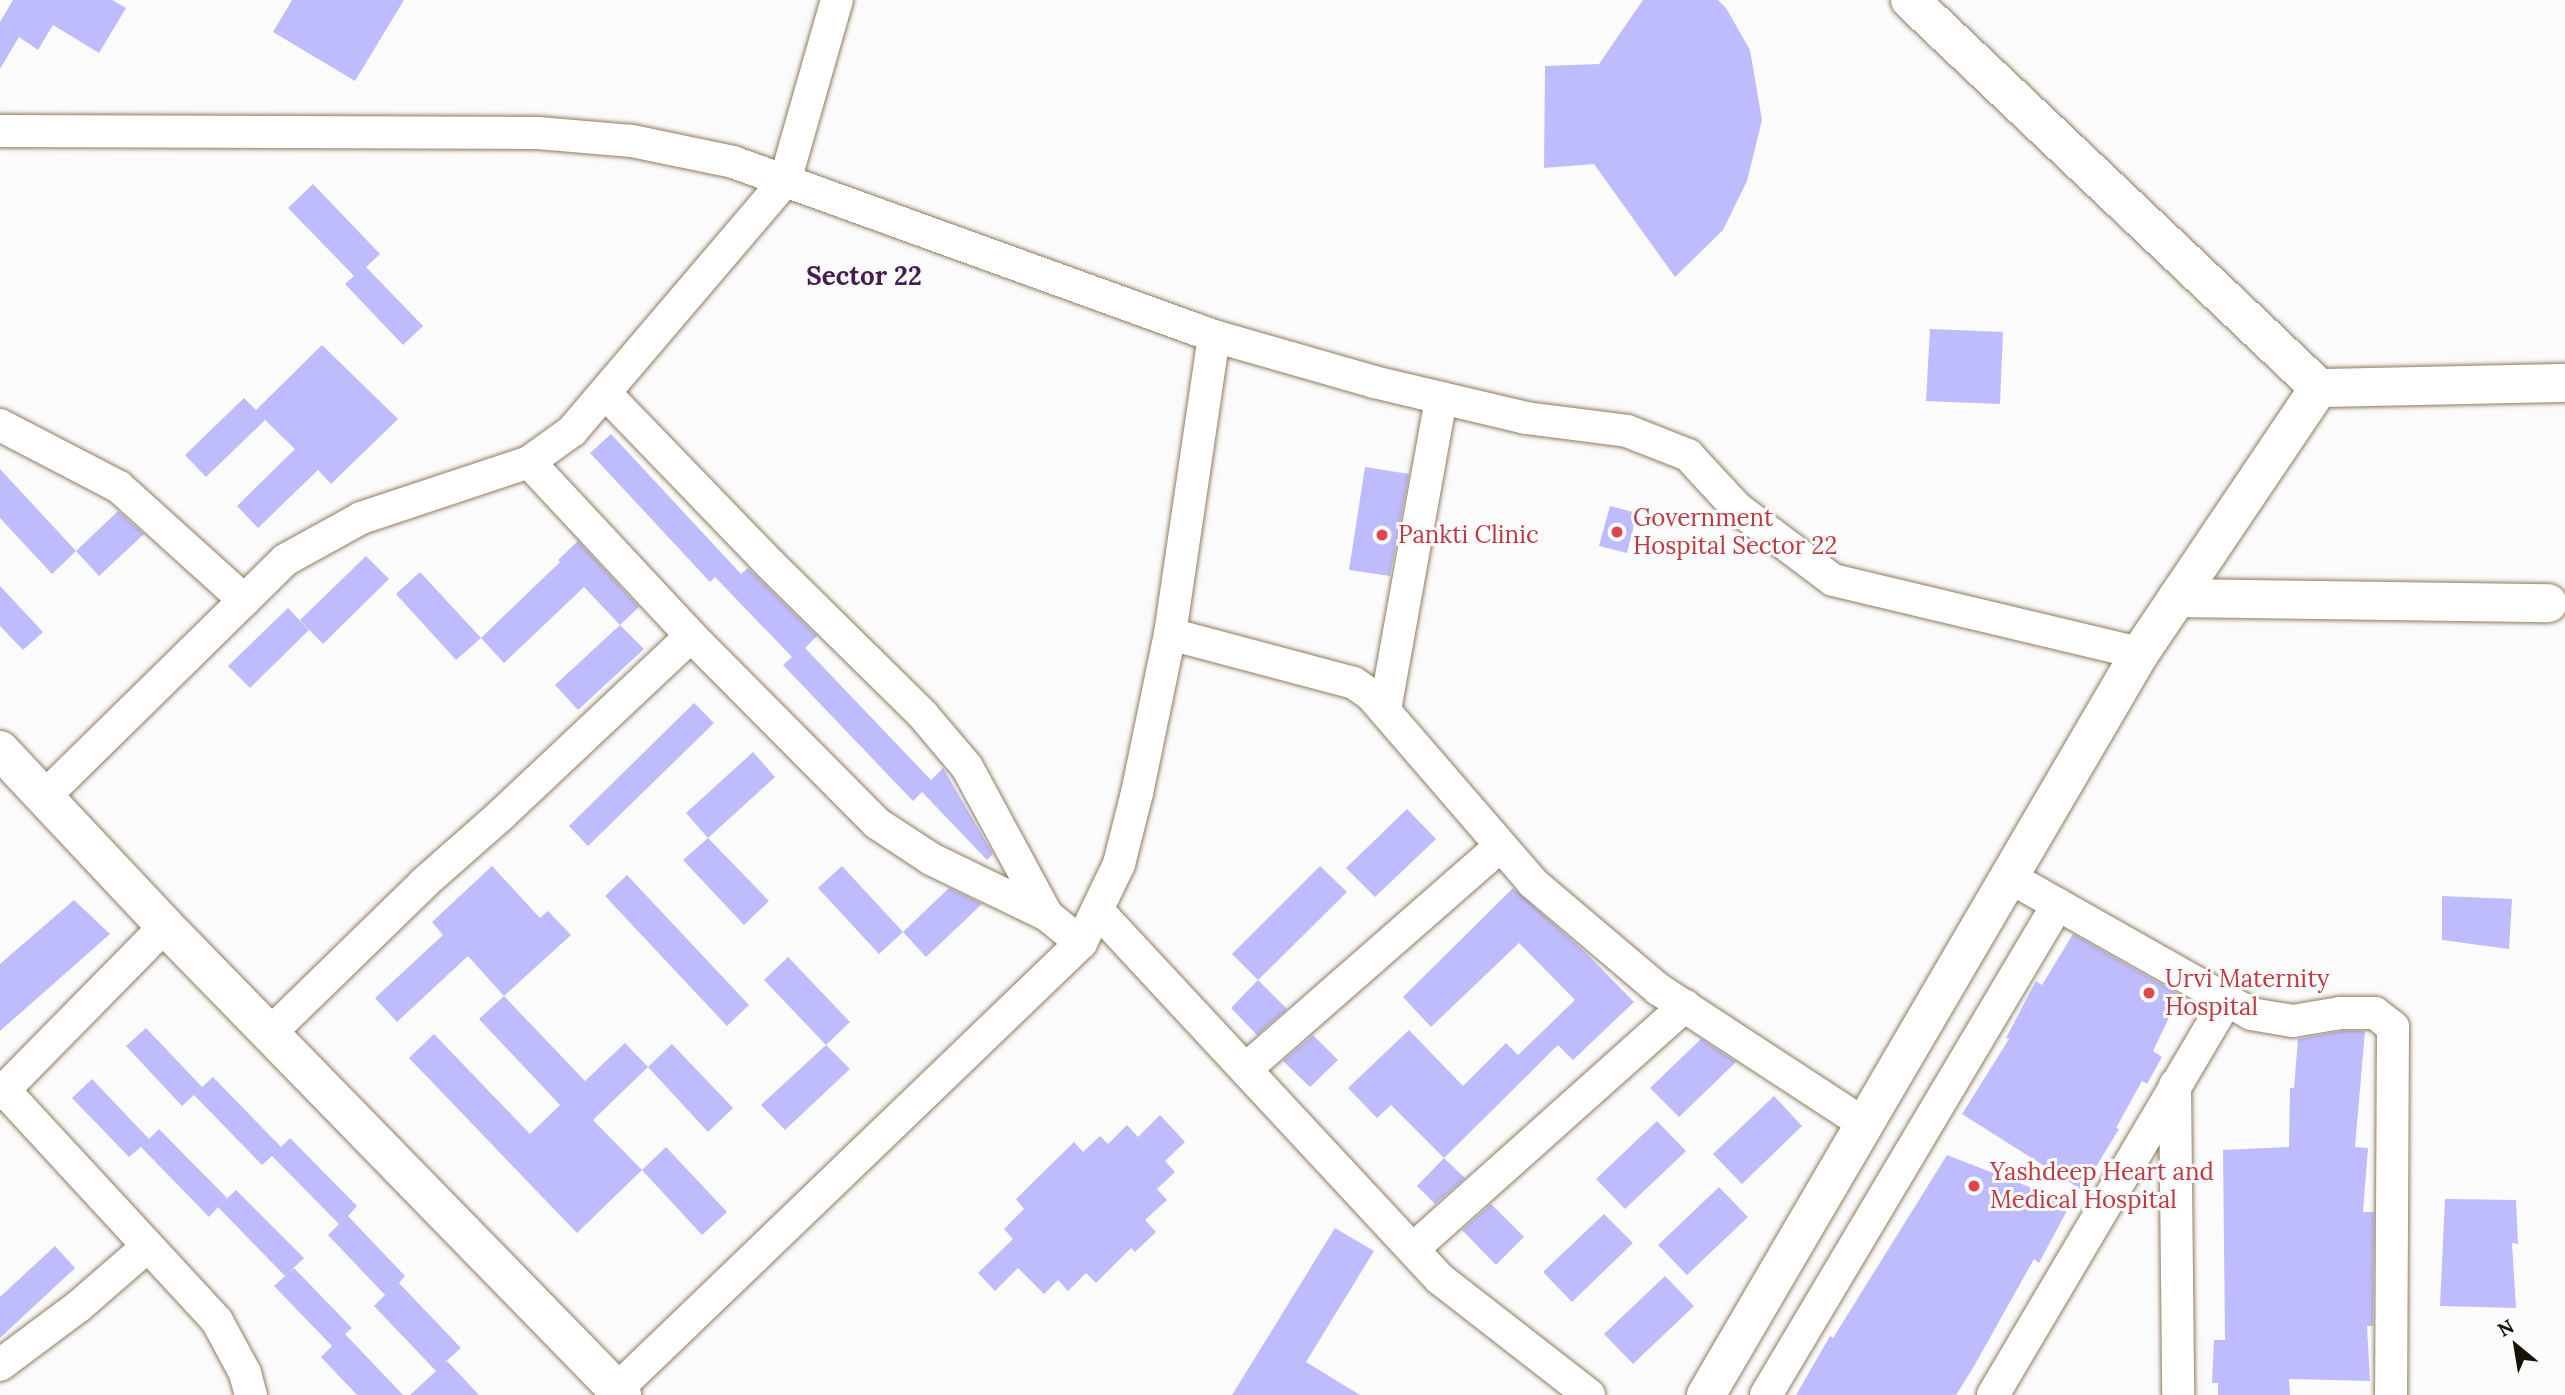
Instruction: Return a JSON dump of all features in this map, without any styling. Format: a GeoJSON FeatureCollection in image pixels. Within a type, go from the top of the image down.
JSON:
{"type":"FeatureCollection","features":[{"type":"Feature","properties":{"kind":"street"},"geometry":{"type":"LineString","coordinates":[[43,798],[285,560],[361,518],[529,462],[572,431],[607,394],[785,181],[837,0]]}},
{"type":"Feature","properties":{"kind":"street"},"geometry":{"type":"LineString","coordinates":[[1910,0],[2319,388],[2565,383]]}},
{"type":"Feature","properties":{"kind":"street"},"geometry":{"type":"LineString","coordinates":[[0,131],[538,134],[632,141],[733,162],[1214,337],[1526,418],[1628,431],[1688,455],[1737,508],[1833,580],[2140,653]]}},
{"type":"Feature","properties":{"kind":"street"},"geometry":{"type":"LineString","coordinates":[[0,750],[165,926],[617,1393],[1081,943],[1119,864],[1170,634],[1214,337]]}},
{"type":"Feature","properties":{"kind":"street"},"geometry":{"type":"LineString","coordinates":[[1706,1395],[1863,1123],[2011,878],[2140,653],[2319,388]]}},
{"type":"Feature","properties":{"kind":"street"},"geometry":{"type":"LineString","coordinates":[[607,394],[770,565],[923,715],[967,767],[1047,915]]}},
{"type":"Feature","properties":{"kind":"street"},"geometry":{"type":"LineString","coordinates":[[1385,710],[1441,398]]}},
{"type":"Feature","properties":{"kind":"street"},"geometry":{"type":"LineString","coordinates":[[0,425],[119,487],[244,600]]}},
{"type":"Feature","properties":{"kind":"street"},"geometry":{"type":"LineString","coordinates":[[529,462],[691,636],[878,824],[931,859],[1047,915],[1081,943]]}},
{"type":"Feature","properties":{"kind":"street"},"geometry":{"type":"LineString","coordinates":[[2177,598],[2548,603]]}},
{"type":"Feature","properties":{"kind":"street"},"geometry":{"type":"LineString","coordinates":[[1170,634],[1354,683],[1385,710],[1533,883],[1658,989],[1863,1123]]}},
{"type":"Feature","properties":{"kind":"street"},"geometry":{"type":"LineString","coordinates":[[270,1033],[424,883],[502,815],[691,636]]}},
{"type":"Feature","properties":{"kind":"street"},"geometry":{"type":"LineString","coordinates":[[1247,1068],[1501,846]]}},
{"type":"Feature","properties":{"kind":"street"},"geometry":{"type":"LineString","coordinates":[[2011,878],[2251,1014],[2293,1021],[2340,1013],[2375,1013],[2393,1027],[2391,1395]]}},
{"type":"Feature","properties":{"kind":"street"},"geometry":{"type":"LineString","coordinates":[[1766,1395],[2058,904]]}},
{"type":"Feature","properties":{"kind":"street"},"geometry":{"type":"LineString","coordinates":[[1097,911],[1247,1068],[1440,1279],[1589,1395]]}},
{"type":"Feature","properties":{"kind":"street"},"geometry":{"type":"LineString","coordinates":[[165,926],[2,1092],[217,1321],[245,1373],[251,1395]]}},
{"type":"Feature","properties":{"kind":"street"},"geometry":{"type":"LineString","coordinates":[[1993,1395],[2227,1000]]}},
{"type":"Feature","properties":{"kind":"street"},"geometry":{"type":"LineString","coordinates":[[1413,1249],[1685,1006]]}},
{"type":"Feature","properties":{"kind":"street"},"geometry":{"type":"LineString","coordinates":[[2175,1085],[2178,1395]]}},
{"type":"Feature","properties":{"kind":"street"},"geometry":{"type":"LineString","coordinates":[[0,1365],[79,1306],[148,1246]]}},
{"type":"Feature","properties":{"kind":"building"},"geometry":{"type":"Polygon","coordinates":[[[13,0],[112,0],[126,8],[99,53],[53,25],[38,50],[19,37],[0,69],[0,22],[13,0]]]}},
{"type":"Feature","properties":{"kind":"building"},"geometry":{"type":"Polygon","coordinates":[[[292,0],[404,0],[355,81],[273,32],[292,0]]]}},
{"type":"Feature","properties":{"kind":"building"},"geometry":{"type":"Polygon","coordinates":[[[1643,0],[1718,0],[1726,8],[1750,50],[1762,120],[1747,181],[1723,230],[1675,277],[1594,164],[1544,168],[1545,66],[1599,64],[1643,0]]]}},
{"type":"Feature","properties":{"kind":"building"},"geometry":{"type":"Polygon","coordinates":[[[313,184],[380,254],[366,267],[423,326],[403,345],[345,284],[354,276],[288,208],[313,184]]]}},
{"type":"Feature","properties":{"kind":"building"},"geometry":{"type":"Polygon","coordinates":[[[1930,329],[2003,332],[2000,404],[1926,401],[1930,329]]]}},
{"type":"Feature","properties":{"kind":"building"},"geometry":{"type":"Polygon","coordinates":[[[322,345],[398,419],[331,484],[318,470],[258,528],[237,506],[295,449],[265,420],[206,477],[185,455],[244,398],[256,410],[322,345]]]}},
{"type":"Feature","properties":{"kind":"building"},"geometry":{"type":"Polygon","coordinates":[[[611,434],[741,574],[748,568],[817,636],[805,648],[931,780],[943,768],[993,854],[987,860],[922,792],[913,801],[783,665],[792,657],[715,577],[710,582],[590,453],[611,434]]]}},
{"type":"Feature","properties":{"kind":"building"},"geometry":{"type":"Polygon","coordinates":[[[1365,467],[1409,474],[1390,576],[1349,570],[1365,467]]]}},
{"type":"Feature","properties":{"kind":"building"},"geometry":{"type":"Polygon","coordinates":[[[0,469],[76,551],[52,574],[0,518],[0,469]]]}},
{"type":"Feature","properties":{"kind":"building"},"geometry":{"type":"Polygon","coordinates":[[[1610,506],[1637,513],[1627,553],[1599,546],[1610,506]]]}},
{"type":"Feature","properties":{"kind":"building"},"geometry":{"type":"Polygon","coordinates":[[[118,511],[144,534],[99,576],[76,551],[118,511]]]}},
{"type":"Feature","properties":{"kind":"building"},"geometry":{"type":"Polygon","coordinates":[[[578,541],[639,607],[620,625],[584,587],[504,663],[481,638],[560,562],[558,560],[578,541]]]}},
{"type":"Feature","properties":{"kind":"building"},"geometry":{"type":"Polygon","coordinates":[[[366,556],[389,579],[323,644],[300,620],[366,556]]]}},
{"type":"Feature","properties":{"kind":"building"},"geometry":{"type":"Polygon","coordinates":[[[420,572],[481,638],[456,660],[396,594],[420,572]]]}},
{"type":"Feature","properties":{"kind":"building"},"geometry":{"type":"Polygon","coordinates":[[[0,586],[43,632],[23,650],[0,626],[0,586]]]}},
{"type":"Feature","properties":{"kind":"building"},"geometry":{"type":"Polygon","coordinates":[[[288,608],[309,630],[250,688],[228,666],[288,608]]]}},
{"type":"Feature","properties":{"kind":"building"},"geometry":{"type":"Polygon","coordinates":[[[620,625],[644,649],[578,710],[555,685],[620,625]]]}},
{"type":"Feature","properties":{"kind":"building"},"geometry":{"type":"Polygon","coordinates":[[[694,703],[714,723],[588,846],[569,826],[694,703]]]}},
{"type":"Feature","properties":{"kind":"building"},"geometry":{"type":"Polygon","coordinates":[[[753,752],[775,777],[708,838],[686,813],[753,752]]]}},
{"type":"Feature","properties":{"kind":"building"},"geometry":{"type":"Polygon","coordinates":[[[1407,809],[1436,839],[1375,897],[1346,868],[1407,809]]]}},
{"type":"Feature","properties":{"kind":"building"},"geometry":{"type":"Polygon","coordinates":[[[708,838],[769,901],[744,925],[683,860],[708,838]]]}},
{"type":"Feature","properties":{"kind":"building"},"geometry":{"type":"Polygon","coordinates":[[[492,866],[540,918],[548,911],[571,935],[504,996],[468,956],[397,1022],[375,998],[443,935],[432,922],[492,866]]]}},
{"type":"Feature","properties":{"kind":"building"},"geometry":{"type":"Polygon","coordinates":[[[842,866],[903,932],[879,954],[818,888],[842,866]]]}},
{"type":"Feature","properties":{"kind":"building"},"geometry":{"type":"Polygon","coordinates":[[[1320,866],[1347,892],[1258,980],[1232,954],[1320,866]]]}},
{"type":"Feature","properties":{"kind":"building"},"geometry":{"type":"Polygon","coordinates":[[[627,875],[749,1005],[727,1026],[605,896],[627,875]]]}},
{"type":"Feature","properties":{"kind":"building"},"geometry":{"type":"Polygon","coordinates":[[[949,888],[982,904],[926,957],[903,932],[949,888]]]}},
{"type":"Feature","properties":{"kind":"building"},"geometry":{"type":"Polygon","coordinates":[[[1513,888],[1584,951],[1634,1002],[1573,1060],[1558,1045],[1444,1158],[1391,1105],[1377,1118],[1348,1088],[1409,1030],[1463,1086],[1506,1043],[1518,1055],[1575,1000],[1519,943],[1431,1027],[1403,997],[1513,888]]]}},
{"type":"Feature","properties":{"kind":"building"},"geometry":{"type":"Polygon","coordinates":[[[2442,896],[2512,899],[2509,949],[2442,940],[2442,896]]]}},
{"type":"Feature","properties":{"kind":"building"},"geometry":{"type":"Polygon","coordinates":[[[74,900],[110,934],[0,1031],[0,964],[74,900]]]}},
{"type":"Feature","properties":{"kind":"building"},"geometry":{"type":"Polygon","coordinates":[[[2073,934],[2180,995],[2153,1051],[2162,1057],[2147,1084],[2142,1081],[2116,1128],[2119,1129],[2082,1190],[1962,1114],[2009,1039],[2006,1038],[2036,981],[2042,985],[2073,934]]]}},
{"type":"Feature","properties":{"kind":"building"},"geometry":{"type":"Polygon","coordinates":[[[788,957],[850,1022],[826,1045],[764,980],[788,957]]]}},
{"type":"Feature","properties":{"kind":"building"},"geometry":{"type":"Polygon","coordinates":[[[1258,980],[1287,1009],[1257,1035],[1231,1008],[1258,980]]]}},
{"type":"Feature","properties":{"kind":"building"},"geometry":{"type":"Polygon","coordinates":[[[504,996],[585,1081],[625,1043],[648,1067],[593,1120],[642,1170],[577,1233],[409,1058],[434,1034],[530,1134],[560,1105],[479,1019],[504,996]]]}},
{"type":"Feature","properties":{"kind":"building"},"geometry":{"type":"Polygon","coordinates":[[[146,1028],[202,1087],[213,1077],[281,1147],[290,1138],[357,1206],[348,1216],[405,1276],[399,1283],[461,1348],[443,1364],[447,1361],[479,1395],[410,1395],[436,1371],[374,1306],[385,1295],[328,1235],[339,1224],[272,1156],[262,1165],[194,1095],[182,1106],[126,1046],[146,1028]]]}},
{"type":"Feature","properties":{"kind":"building"},"geometry":{"type":"Polygon","coordinates":[[[2342,1031],[2365,1031],[2355,1147],[2368,1148],[2363,1212],[2374,1212],[2373,1326],[2367,1326],[2370,1381],[2289,1379],[2290,1395],[2218,1395],[2218,1383],[2212,1383],[2214,1340],[2225,1340],[2223,1150],[2289,1147],[2290,1088],[2294,1088],[2298,1039],[2342,1031]]]}},
{"type":"Feature","properties":{"kind":"building"},"geometry":{"type":"Polygon","coordinates":[[[1313,1035],[1338,1060],[1310,1087],[1283,1061],[1313,1035]]]}},
{"type":"Feature","properties":{"kind":"building"},"geometry":{"type":"Polygon","coordinates":[[[1701,1039],[1736,1062],[1679,1117],[1650,1088],[1701,1039]]]}},
{"type":"Feature","properties":{"kind":"building"},"geometry":{"type":"Polygon","coordinates":[[[672,1044],[733,1108],[708,1132],[648,1067],[672,1044]]]}},
{"type":"Feature","properties":{"kind":"building"},"geometry":{"type":"Polygon","coordinates":[[[826,1045],[850,1069],[785,1130],[761,1105],[826,1045]]]}},
{"type":"Feature","properties":{"kind":"building"},"geometry":{"type":"Polygon","coordinates":[[[92,1079],[149,1139],[159,1129],[227,1198],[209,1217],[141,1147],[143,1145],[129,1157],[72,1098],[92,1079]]]}},
{"type":"Feature","properties":{"kind":"building"},"geometry":{"type":"Polygon","coordinates":[[[1774,1096],[1802,1126],[1742,1184],[1713,1154],[1774,1096]]]}},
{"type":"Feature","properties":{"kind":"building"},"geometry":{"type":"Polygon","coordinates":[[[1160,1115],[1185,1142],[1165,1161],[1175,1172],[1157,1189],[1167,1200],[1145,1220],[1156,1232],[1135,1252],[1131,1248],[1096,1283],[1086,1273],[1068,1291],[1058,1280],[1044,1294],[1018,1268],[995,1291],[978,1273],[1013,1239],[1004,1229],[1024,1209],[1016,1199],[1074,1142],[1083,1152],[1100,1136],[1108,1144],[1127,1125],[1138,1137],[1160,1115]]]}},
{"type":"Feature","properties":{"kind":"building"},"geometry":{"type":"Polygon","coordinates":[[[1657,1121],[1686,1151],[1625,1209],[1596,1179],[1657,1121]]]}},
{"type":"Feature","properties":{"kind":"building"},"geometry":{"type":"Polygon","coordinates":[[[666,1147],[727,1212],[702,1235],[642,1170],[666,1147]]]}},
{"type":"Feature","properties":{"kind":"building"},"geometry":{"type":"Polygon","coordinates":[[[1947,1155],[2071,1203],[2039,1263],[2034,1259],[1973,1368],[1956,1395],[1796,1395],[1830,1336],[1833,1338],[1947,1155]]]}},
{"type":"Feature","properties":{"kind":"building"},"geometry":{"type":"Polygon","coordinates":[[[1444,1158],[1465,1178],[1435,1204],[1417,1186],[1444,1158]]]}},
{"type":"Feature","properties":{"kind":"building"},"geometry":{"type":"Polygon","coordinates":[[[1719,1187],[1748,1217],[1687,1275],[1658,1245],[1719,1187]]]}},
{"type":"Feature","properties":{"kind":"building"},"geometry":{"type":"Polygon","coordinates":[[[236,1190],[304,1258],[285,1276],[218,1207],[236,1190]]]}},
{"type":"Feature","properties":{"kind":"building"},"geometry":{"type":"Polygon","coordinates":[[[2445,1199],[2516,1200],[2518,1244],[2512,1243],[2516,1308],[2440,1306],[2445,1199]]]}},
{"type":"Feature","properties":{"kind":"building"},"geometry":{"type":"Polygon","coordinates":[[[1491,1204],[1524,1237],[1496,1265],[1462,1230],[1491,1204]]]}},
{"type":"Feature","properties":{"kind":"building"},"geometry":{"type":"Polygon","coordinates":[[[1604,1214],[1633,1243],[1572,1302],[1543,1272],[1604,1214]]]}},
{"type":"Feature","properties":{"kind":"building"},"geometry":{"type":"Polygon","coordinates":[[[1335,1228],[1374,1251],[1306,1362],[1360,1395],[1232,1395],[1335,1228]]]}},
{"type":"Feature","properties":{"kind":"building"},"geometry":{"type":"Polygon","coordinates":[[[55,1246],[75,1268],[0,1338],[0,1297],[55,1246]]]}},
{"type":"Feature","properties":{"kind":"building"},"geometry":{"type":"Polygon","coordinates":[[[294,1268],[352,1328],[345,1334],[403,1395],[357,1395],[321,1357],[332,1346],[274,1286],[294,1268]]]}},
{"type":"Feature","properties":{"kind":"building"},"geometry":{"type":"Polygon","coordinates":[[[1665,1276],[1694,1306],[1633,1364],[1604,1334],[1665,1276]]]}},
{"type":"Feature","properties":{"kind":"place","name":"Government Hospital Sector 22"},"geometry":{"type":"Point","coordinates":[1617,532]}},
{"type":"Feature","properties":{"kind":"place","name":"Pankti Clinic"},"geometry":{"type":"Point","coordinates":[1382,535]}},
{"type":"Feature","properties":{"kind":"place","name":"Urvi Maternity Hospital"},"geometry":{"type":"Point","coordinates":[2149,993]}},
{"type":"Feature","properties":{"kind":"place","name":"Yashdeep Heart and Medical Hospital"},"geometry":{"type":"Point","coordinates":[1974,1186]}},
{"type":"Feature","properties":{"kind":"district","name":"Sector 22"},"geometry":{"type":"Point","coordinates":[864,276]}}]}
